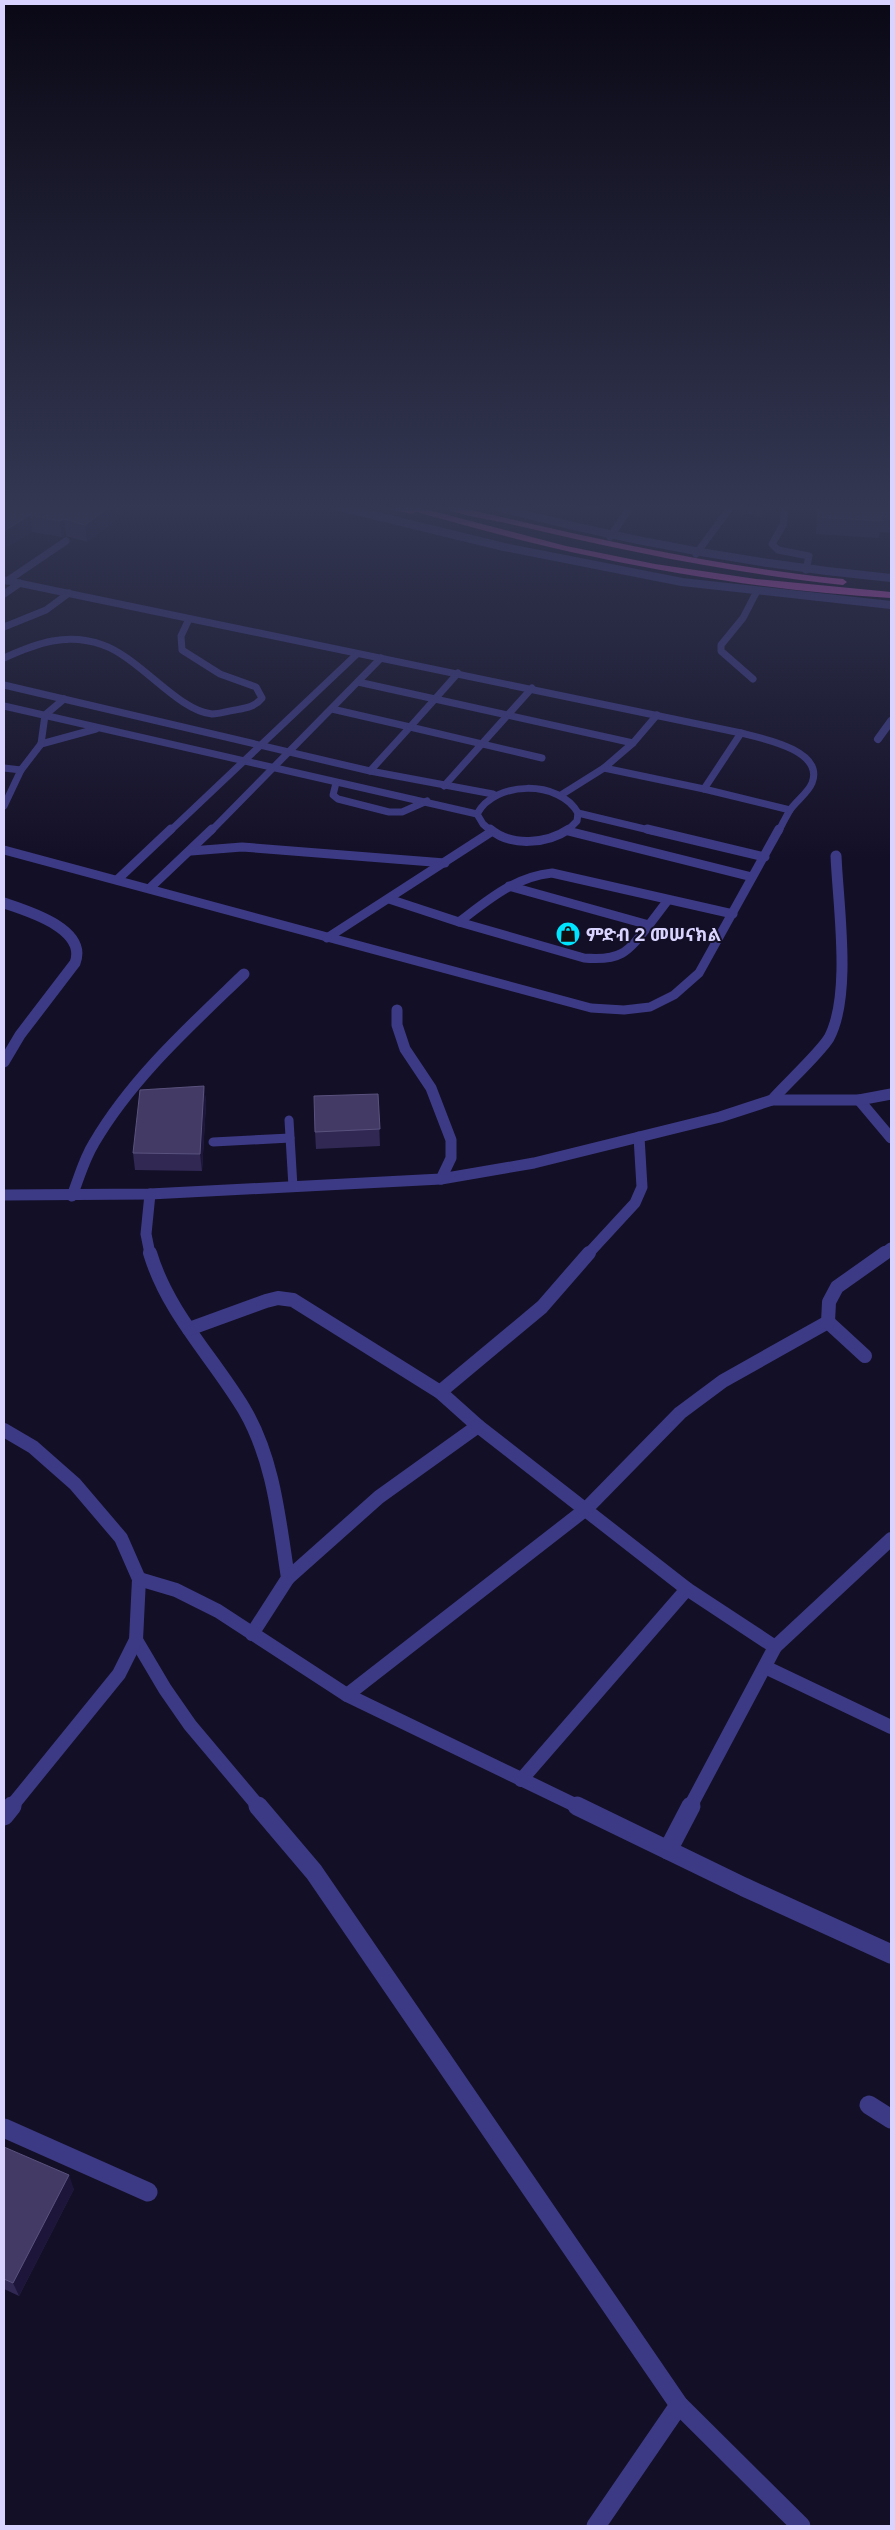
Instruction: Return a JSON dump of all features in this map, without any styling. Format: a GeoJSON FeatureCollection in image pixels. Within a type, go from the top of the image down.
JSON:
{"type":"FeatureCollection","features":[{"type":"Feature","properties":{"kind":"street"},"geometry":{"type":"LineString","coordinates":[[878,739],[891,721]]}},
{"type":"Feature","properties":{"kind":"street"},"geometry":{"type":"LineString","coordinates":[[772,1100],[828,1039],[840,1013],[842,975],[836,856]]}},
{"type":"Feature","properties":{"kind":"street"},"geometry":{"type":"LineString","coordinates":[[4,903],[39,916],[62,929],[76,942],[78,952],[75,963],[20,1035],[4,1062]]}},
{"type":"Feature","properties":{"kind":"street"},"geometry":{"type":"LineString","coordinates":[[72,1196],[94,1144],[130,1090],[175,1041],[244,974]]}},
{"type":"Feature","properties":{"kind":"street"},"geometry":{"type":"LineString","coordinates":[[397,1010],[397,1025],[405,1049],[431,1088],[451,1140],[451,1158],[441,1178]]}},
{"type":"Feature","properties":{"kind":"street"},"geometry":{"type":"LineString","coordinates":[[4,1196],[150,1194],[441,1178],[534,1163],[720,1117],[772,1100],[859,1100],[891,1094]]}},
{"type":"Feature","properties":{"kind":"street"},"geometry":{"type":"LineString","coordinates":[[859,1100],[891,1138]]}},
{"type":"Feature","properties":{"kind":"street"},"geometry":{"type":"LineString","coordinates":[[440,1392],[542,1307],[635,1202],[642,1187],[639,1137]]}},
{"type":"Feature","properties":{"kind":"street"},"geometry":{"type":"LineString","coordinates":[[150,1194],[146,1225],[148,1246],[154,1270],[168,1299],[240,1405],[256,1433],[267,1465],[288,1578]]}},
{"type":"Feature","properties":{"kind":"street"},"geometry":{"type":"LineString","coordinates":[[828,1322],[829,1302],[837,1287],[891,1248]]}},
{"type":"Feature","properties":{"kind":"street"},"geometry":{"type":"LineString","coordinates":[[189,1329],[266,1301],[278,1298],[293,1300],[440,1392],[478,1426],[687,1589],[775,1647]]}},
{"type":"Feature","properties":{"kind":"street"},"geometry":{"type":"LineString","coordinates":[[828,1322],[866,1356]]}},
{"type":"Feature","properties":{"kind":"street"},"geometry":{"type":"LineString","coordinates":[[347,1694],[586,1509],[680,1414],[723,1382],[828,1322]]}},
{"type":"Feature","properties":{"kind":"street"},"geometry":{"type":"LineString","coordinates":[[252,1634],[288,1578],[379,1497],[478,1426]]}},
{"type":"Feature","properties":{"kind":"street"},"geometry":{"type":"LineString","coordinates":[[4,1430],[33,1447],[74,1484],[121,1538],[138,1579],[136,1640],[119,1674],[4,1816]]}},
{"type":"Feature","properties":{"kind":"street"},"geometry":{"type":"LineString","coordinates":[[668,1850],[775,1647],[891,1539]]}},
{"type":"Feature","properties":{"kind":"street"},"geometry":{"type":"LineString","coordinates":[[138,1579],[176,1590],[218,1612],[347,1694],[744,1887],[891,1954]]}},
{"type":"Feature","properties":{"kind":"street"},"geometry":{"type":"LineString","coordinates":[[521,1780],[687,1589]]}},
{"type":"Feature","properties":{"kind":"street"},"geometry":{"type":"LineString","coordinates":[[136,1640],[165,1689],[190,1725],[314,1872],[679,2405],[801,2526]]}},
{"type":"Feature","properties":{"kind":"street"},"geometry":{"type":"LineString","coordinates":[[765,1667],[891,1728]]}},
{"type":"Feature","properties":{"kind":"street"},"geometry":{"type":"LineString","coordinates":[[869,2106],[891,2119]]}},
{"type":"Feature","properties":{"kind":"street"},"geometry":{"type":"LineString","coordinates":[[4,2128],[148,2192]]}},
{"type":"Feature","properties":{"kind":"street"},"geometry":{"type":"LineString","coordinates":[[596,2526],[679,2405]]}},
{"type":"Feature","properties":{"kind":"lane"},"geometry":{"type":"LineString","coordinates":[[4,658],[25,646],[56,639],[86,641],[104,645],[131,660],[190,707],[202,712],[222,713],[257,704],[262,698],[256,687],[220,674],[182,650],[181,636],[187,624]]}},
{"type":"Feature","properties":{"kind":"lane"},"geometry":{"type":"LineString","coordinates":[[4,850],[151,888],[327,938],[591,1008],[625,1012],[654,1006],[678,994],[699,973],[790,810],[812,783],[813,769],[805,757],[786,745],[741,733],[532,688],[213,624]]}},
{"type":"Feature","properties":{"kind":"lane"},"geometry":{"type":"LineString","coordinates":[[738,624],[721,645],[721,651],[754,679]]}},
{"type":"Feature","properties":{"kind":"lane"},"geometry":{"type":"LineString","coordinates":[[117,880],[147,854],[357,654]]}},
{"type":"Feature","properties":{"kind":"lane"},"geometry":{"type":"LineString","coordinates":[[151,888],[275,767],[381,658]]}},
{"type":"Feature","properties":{"kind":"lane"},"geometry":{"type":"LineString","coordinates":[[370,771],[458,673]]}},
{"type":"Feature","properties":{"kind":"lane"},"geometry":{"type":"LineString","coordinates":[[358,682],[634,743]]}},
{"type":"Feature","properties":{"kind":"lane"},"geometry":{"type":"LineString","coordinates":[[4,685],[370,771],[493,794]]}},
{"type":"Feature","properties":{"kind":"lane"},"geometry":{"type":"LineString","coordinates":[[444,786],[510,715],[532,688]]}},
{"type":"Feature","properties":{"kind":"lane"},"geometry":{"type":"LineString","coordinates":[[4,806],[21,770],[41,744],[45,715],[64,699]]}},
{"type":"Feature","properties":{"kind":"lane"},"geometry":{"type":"LineString","coordinates":[[4,706],[275,767],[336,783],[428,801],[477,814]]}},
{"type":"Feature","properties":{"kind":"lane"},"geometry":{"type":"LineString","coordinates":[[332,709],[542,758]]}},
{"type":"Feature","properties":{"kind":"lane"},"geometry":{"type":"LineString","coordinates":[[561,795],[604,768],[634,743],[657,714]]}},
{"type":"Feature","properties":{"kind":"lane"},"geometry":{"type":"LineString","coordinates":[[41,744],[97,728]]}},
{"type":"Feature","properties":{"kind":"lane"},"geometry":{"type":"LineString","coordinates":[[704,789],[741,733]]}},
{"type":"Feature","properties":{"kind":"lane"},"geometry":{"type":"LineString","coordinates":[[4,768],[21,770]]}},
{"type":"Feature","properties":{"kind":"lane"},"geometry":{"type":"LineString","coordinates":[[604,768],[704,789],[790,810]]}},
{"type":"Feature","properties":{"kind":"lane"},"geometry":{"type":"LineString","coordinates":[[336,783],[333,795],[338,799],[389,812],[402,812],[428,801]]}},
{"type":"Feature","properties":{"kind":"lane"},"geometry":{"type":"LineString","coordinates":[[527,788],[545,790],[561,795],[573,803],[578,813],[576,822],[568,831],[547,838],[522,840],[491,832],[481,824],[477,814],[481,803],[493,794],[508,790],[527,788]]}},
{"type":"Feature","properties":{"kind":"lane"},"geometry":{"type":"LineString","coordinates":[[578,813],[765,857]]}},
{"type":"Feature","properties":{"kind":"lane"},"geometry":{"type":"LineString","coordinates":[[568,831],[752,877]]}},
{"type":"Feature","properties":{"kind":"lane"},"geometry":{"type":"LineString","coordinates":[[327,938],[491,832]]}},
{"type":"Feature","properties":{"kind":"lane"},"geometry":{"type":"LineString","coordinates":[[191,851],[242,848],[293,850],[445,863]]}},
{"type":"Feature","properties":{"kind":"lane"},"geometry":{"type":"LineString","coordinates":[[459,922],[509,886],[535,874],[552,873],[733,914]]}},
{"type":"Feature","properties":{"kind":"lane"},"geometry":{"type":"LineString","coordinates":[[509,886],[648,925]]}},
{"type":"Feature","properties":{"kind":"lane"},"geometry":{"type":"LineString","coordinates":[[389,899],[459,922],[584,958],[605,960],[617,959],[628,952],[668,900]]}},
{"type":"Feature","properties":{"kind":"lane"},"geometry":{"type":"LineString","coordinates":[[289,1120],[293,1186]]}},
{"type":"Feature","properties":{"kind":"lane"},"geometry":{"type":"LineString","coordinates":[[213,1142],[290,1138]]}},
{"type":"Feature","properties":{"kind":"building"},"geometry":{"type":"Polygon","coordinates":[[[204,1086],[200,1154],[133,1153],[140,1090],[204,1086]]]}},
{"type":"Feature","properties":{"kind":"building"},"geometry":{"type":"Polygon","coordinates":[[[378,1094],[380,1129],[315,1132],[314,1096],[378,1094]]]}},
{"type":"Feature","properties":{"kind":"building"},"geometry":{"type":"Polygon","coordinates":[[[4,2147],[69,2175],[13,2283],[4,2279],[4,2147]]]}},
{"type":"Feature","properties":{"kind":"place","name":"ምድብ 2 መሠናክል"},"geometry":{"type":"Point","coordinates":[568,934]}}]}
